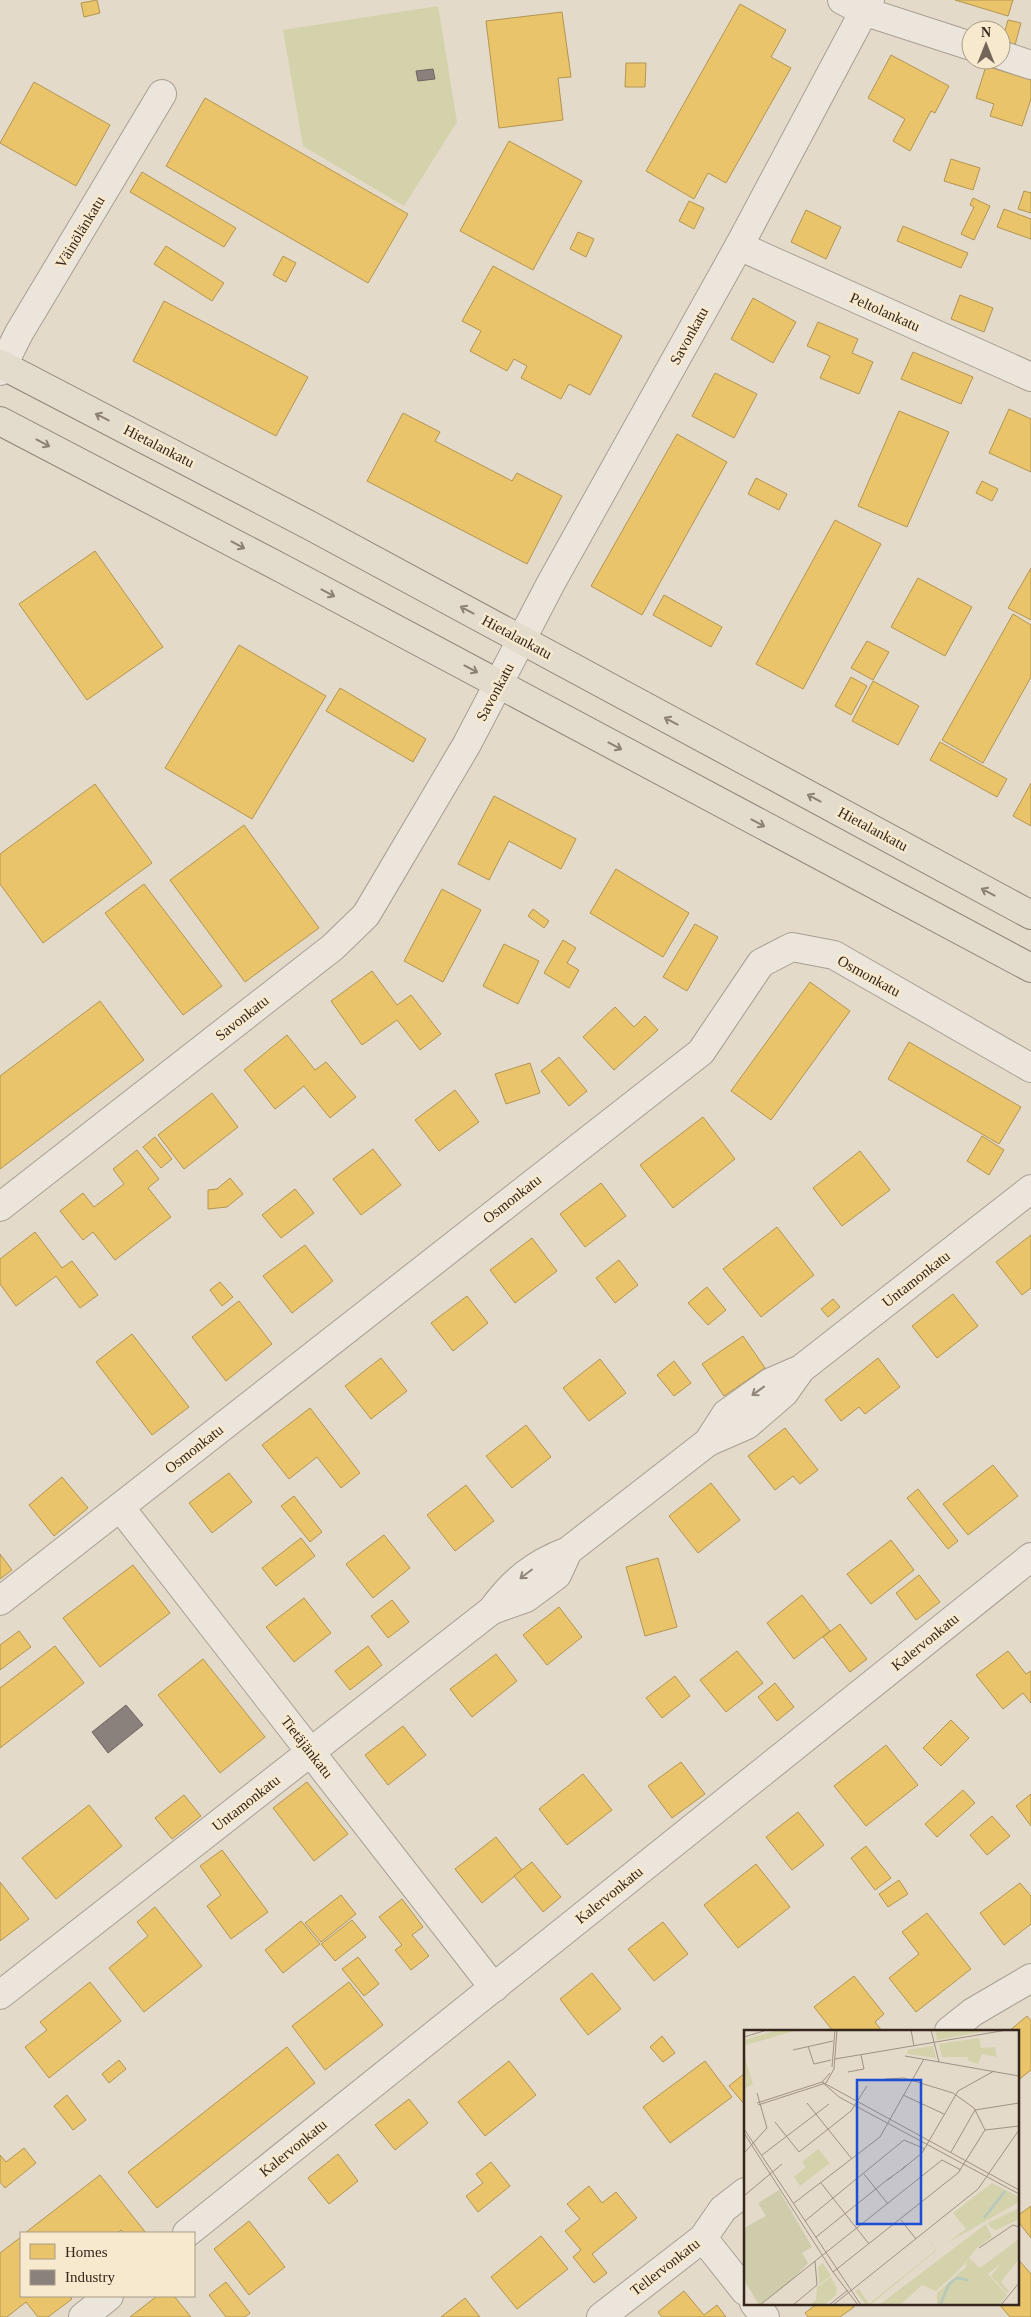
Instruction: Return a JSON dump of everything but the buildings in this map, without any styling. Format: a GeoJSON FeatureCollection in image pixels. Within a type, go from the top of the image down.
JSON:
{"type":"FeatureCollection","features":[{"type":"Feature","properties":{"kind":"main road","name":"Hietalankatu"},"geometry":{"type":"LineString","coordinates":[[1,367],[309,525],[1031,915]]}},
{"type":"Feature","properties":{"kind":"main road"},"geometry":{"type":"LineString","coordinates":[[0,421],[500,684],[1031,968]]}},
{"type":"Feature","properties":{"kind":"street"},"geometry":{"type":"LineString","coordinates":[[859,4],[961,42]]}},
{"type":"Feature","properties":{"kind":"street","name":"Savonkatu"},"geometry":{"type":"LineString","coordinates":[[0,1207],[333,947],[366,915],[500,684],[551,582],[739,246],[859,4]]}},
{"type":"Feature","properties":{"kind":"street"},"geometry":{"type":"LineString","coordinates":[[1011,58],[1031,65]]}},
{"type":"Feature","properties":{"kind":"street","name":"Väinölänkatu"},"geometry":{"type":"LineString","coordinates":[[1,367],[24,324],[162,94]]}},
{"type":"Feature","properties":{"kind":"street","name":"Peltolankatu"},"geometry":{"type":"LineString","coordinates":[[739,246],[1031,377]]}},
{"type":"Feature","properties":{"kind":"street","name":"Osmonkatu"},"geometry":{"type":"LineString","coordinates":[[0,1601],[701,1052],[760,963],[792,947],[834,955],[1031,1068]]}},
{"type":"Feature","properties":{"kind":"street","name":"Untamonkatu"},"geometry":{"type":"LineString","coordinates":[[0,1995],[492,1610],[509,1586],[544,1560],[568,1551],[708,1442],[726,1414],[771,1382],[801,1369],[1031,1189]]}},
{"type":"Feature","properties":{"kind":"street","name":"Tietäjänkatu"},"geometry":{"type":"LineString","coordinates":[[120,1507],[494,1988]]}},
{"type":"Feature","properties":{"kind":"street","name":"Kalervonkatu"},"geometry":{"type":"LineString","coordinates":[[188,2232],[1031,1557]]}},
{"type":"Feature","properties":{"kind":"street"},"geometry":{"type":"LineString","coordinates":[[950,2030],[973,2012],[1031,1978]]}},
{"type":"Feature","properties":{"kind":"street","name":"Tellervonkatu"},"geometry":{"type":"LineString","coordinates":[[601,2317],[703,2238],[723,2209],[744,2193]]}},
{"type":"Feature","properties":{"kind":"street"},"geometry":{"type":"LineString","coordinates":[[703,2238],[744,2290]]}},
{"type":"Feature","properties":{"kind":"street"},"geometry":{"type":"LineString","coordinates":[[83,2317],[108,2297]]}},
{"type":"Feature","properties":{"kind":"street"},"geometry":{"type":"LineString","coordinates":[[755,2304],[765,2317]]}},
{"type":"Feature","properties":{"kind":"shaded area"},"geometry":{"type":"Polygon","coordinates":[[[438,6],[457,122],[404,206],[303,146],[283,30],[438,6]]]}}]}
